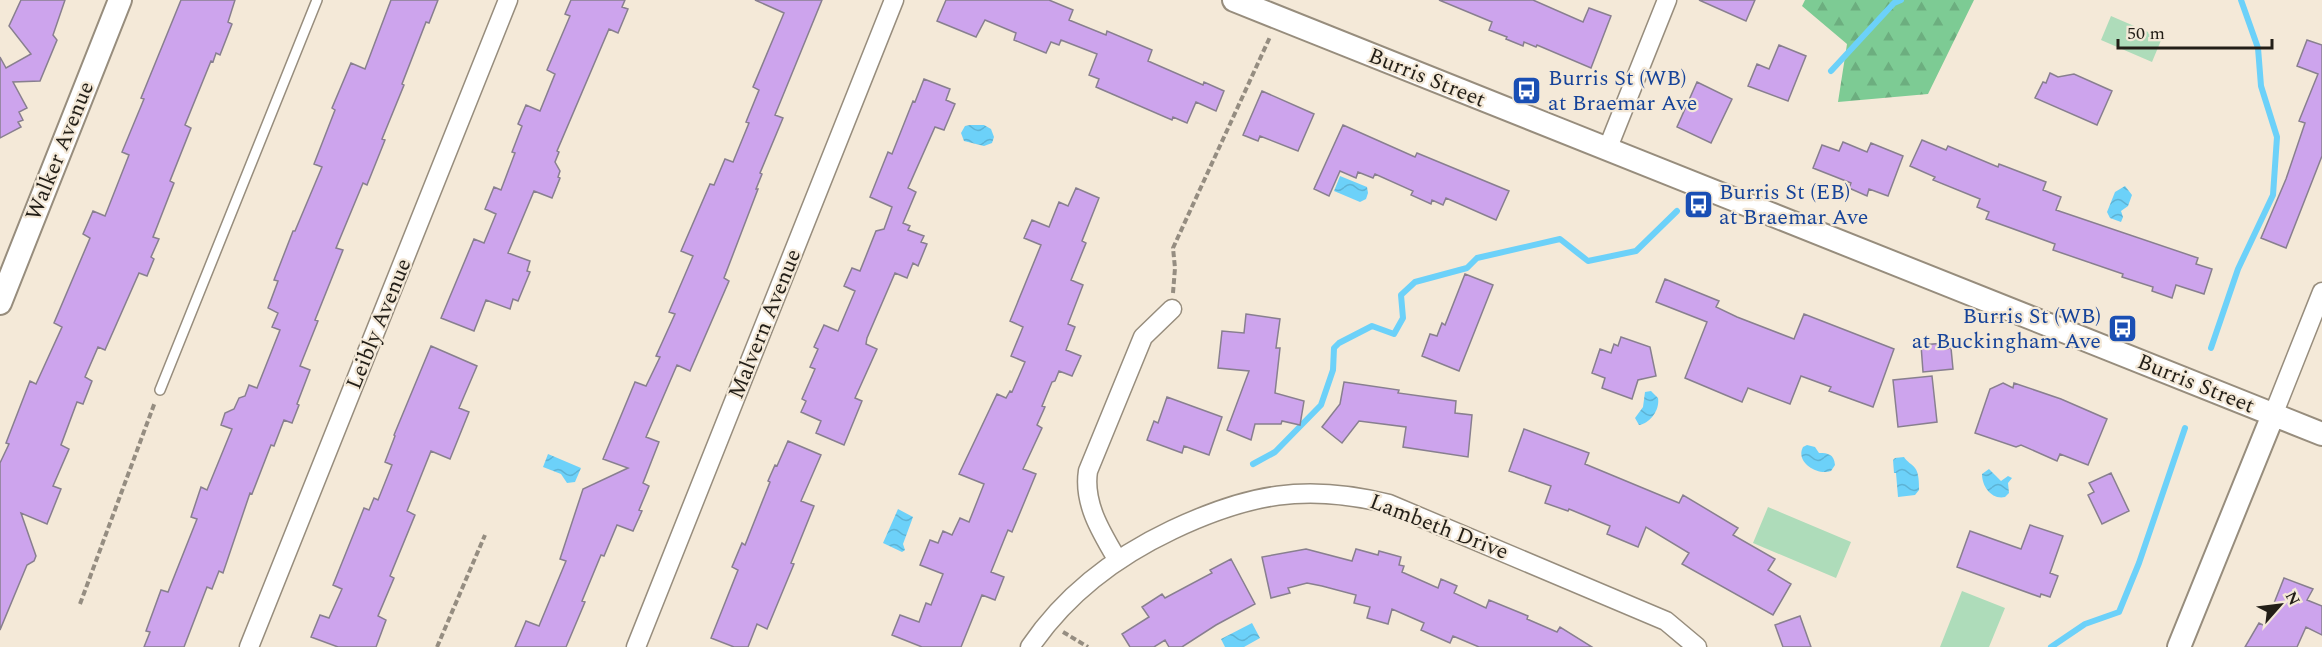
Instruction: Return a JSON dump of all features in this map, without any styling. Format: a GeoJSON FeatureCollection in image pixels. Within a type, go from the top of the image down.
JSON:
{"type":"FeatureCollection","features":[{"type":"Feature","properties":{"kind":"street","name":"Walker Avenue"},"geometry":{"type":"LineString","coordinates":[[0,303],[120,0]]}},
{"type":"Feature","properties":{"kind":"street","name":"Leibly Avenue"},"geometry":{"type":"LineString","coordinates":[[249,647],[508,0]]}},
{"type":"Feature","properties":{"kind":"street","name":"Malvern Avenue"},"geometry":{"type":"LineString","coordinates":[[636,647],[894,0]]}},
{"type":"Feature","properties":{"kind":"street","name":"Burris Street"},"geometry":{"type":"LineString","coordinates":[[1234,0],[2322,434]]}},
{"type":"Feature","properties":{"kind":"street"},"geometry":{"type":"LineString","coordinates":[[1607,150],[1667,0]]}},
{"type":"Feature","properties":{"kind":"street"},"geometry":{"type":"LineString","coordinates":[[2179,647],[2322,292]]}},
{"type":"Feature","properties":{"kind":"street"},"geometry":{"type":"LineString","coordinates":[[1117,559],[1092,511],[1087,492],[1088,471],[1143,337],[1172,309]]}},
{"type":"Feature","properties":{"kind":"street","name":"Lambeth Drive"},"geometry":{"type":"LineString","coordinates":[[1030,647],[1058,612],[1117,559],[1144,543],[1194,519],[1235,503],[1293,494],[1324,493],[1356,495],[1389,504],[1666,621],[1697,647]]}},
{"type":"Feature","properties":{"kind":"lane"},"geometry":{"type":"LineString","coordinates":[[160,390],[317,0]]}},
{"type":"Feature","properties":{"kind":"path"},"geometry":{"type":"LineString","coordinates":[[1172,309],[1175,268],[1173,248],[1271,34]]}},
{"type":"Feature","properties":{"kind":"path"},"geometry":{"type":"LineString","coordinates":[[80,604],[160,390]]}},
{"type":"Feature","properties":{"kind":"path"},"geometry":{"type":"LineString","coordinates":[[437,647],[484,536]]}},
{"type":"Feature","properties":{"kind":"path"},"geometry":{"type":"LineString","coordinates":[[1060,631],[1088,647]]}},
{"type":"Feature","properties":{"kind":"green space"},"geometry":{"type":"Polygon","coordinates":[[[1805,0],[1974,0],[1928,94],[1838,102],[1847,44],[1802,6],[1805,0]]]}},
{"type":"Feature","properties":{"kind":"green space"},"geometry":{"type":"Polygon","coordinates":[[[2111,16],[2162,38],[2152,62],[2101,40],[2111,16]]]}},
{"type":"Feature","properties":{"kind":"green space"},"geometry":{"type":"Polygon","coordinates":[[[1768,507],[1851,542],[1836,578],[1753,543],[1768,507]]]}},
{"type":"Feature","properties":{"kind":"green space"},"geometry":{"type":"Polygon","coordinates":[[[1962,591],[2005,608],[1989,647],[1940,647],[1962,591]]]}},
{"type":"Feature","properties":{"kind":"water"},"geometry":{"type":"Polygon","coordinates":[[[984,125],[991,129],[994,137],[992,143],[984,146],[964,141],[961,133],[965,126],[984,125]]]}},
{"type":"Feature","properties":{"kind":"water"},"geometry":{"type":"Polygon","coordinates":[[[1340,176],[1367,187],[1366,199],[1360,202],[1334,191],[1340,176]]]}},
{"type":"Feature","properties":{"kind":"water"},"geometry":{"type":"Polygon","coordinates":[[[2125,186],[2132,195],[2128,206],[2121,211],[2123,217],[2121,222],[2110,218],[2107,212],[2115,192],[2125,186]]]}},
{"type":"Feature","properties":{"kind":"water"},"geometry":{"type":"Polygon","coordinates":[[[1651,391],[1658,398],[1656,411],[1650,419],[1639,425],[1635,418],[1643,407],[1645,392],[1651,391]]]}},
{"type":"Feature","properties":{"kind":"water"},"geometry":{"type":"Polygon","coordinates":[[[1807,445],[1815,447],[1819,453],[1832,456],[1835,465],[1831,471],[1814,470],[1805,463],[1801,453],[1803,447],[1807,445]]]}},
{"type":"Feature","properties":{"kind":"water"},"geometry":{"type":"Polygon","coordinates":[[[548,454],[581,468],[575,482],[567,483],[561,474],[543,467],[548,454]]]}},
{"type":"Feature","properties":{"kind":"water"},"geometry":{"type":"Polygon","coordinates":[[[1904,457],[1916,470],[1919,490],[1915,495],[1898,497],[1893,460],[1904,457]]]}},
{"type":"Feature","properties":{"kind":"water"},"geometry":{"type":"Polygon","coordinates":[[[1989,469],[2001,481],[2008,476],[2012,478],[2008,483],[2009,493],[2005,497],[1996,496],[1986,488],[1982,474],[1989,469]]]}},
{"type":"Feature","properties":{"kind":"water"},"geometry":{"type":"Polygon","coordinates":[[[898,509],[913,517],[903,544],[905,550],[902,552],[883,543],[898,509]]]}},
{"type":"Feature","properties":{"kind":"water"},"geometry":{"type":"Polygon","coordinates":[[[1252,623],[1260,638],[1244,647],[1225,647],[1221,639],[1252,623]]]}},
{"type":"Feature","properties":{"kind":"building"},"geometry":{"type":"Polygon","coordinates":[[[21,0],[65,0],[53,35],[57,40],[40,81],[13,82],[27,108],[19,112],[23,120],[18,122],[21,127],[0,138],[0,57],[6,68],[31,54],[9,26],[21,0]]]}},
{"type":"Feature","properties":{"kind":"building"},"geometry":{"type":"Polygon","coordinates":[[[181,0],[235,0],[228,22],[232,24],[220,55],[216,53],[213,62],[211,61],[185,125],[191,128],[170,181],[174,183],[153,237],[159,239],[151,257],[154,259],[147,276],[139,273],[105,350],[98,347],[85,377],[92,381],[83,404],[77,402],[61,445],[69,449],[53,486],[61,489],[47,524],[21,513],[36,556],[34,561],[27,565],[0,630],[0,463],[9,444],[6,443],[30,381],[36,384],[62,327],[54,323],[90,238],[83,234],[93,211],[105,216],[129,155],[122,152],[144,99],[141,98],[181,0]]]}},
{"type":"Feature","properties":{"kind":"building"},"geometry":{"type":"Polygon","coordinates":[[[391,0],[438,0],[429,23],[426,22],[402,84],[404,85],[382,139],[385,140],[367,185],[363,183],[336,248],[343,250],[315,320],[318,321],[300,366],[310,370],[297,404],[299,405],[292,423],[284,420],[274,446],[271,445],[252,494],[250,493],[223,573],[219,571],[212,589],[207,587],[184,647],[144,647],[150,632],[146,631],[161,590],[168,592],[197,519],[191,517],[201,487],[207,490],[232,429],[221,425],[225,413],[234,409],[239,398],[245,396],[249,385],[257,388],[280,330],[272,327],[278,313],[268,308],[278,281],[274,280],[322,167],[314,164],[335,110],[332,108],[351,63],[365,69],[391,0]]]}},
{"type":"Feature","properties":{"kind":"building"},"geometry":{"type":"Polygon","coordinates":[[[571,0],[625,0],[622,7],[628,9],[618,33],[609,29],[557,151],[559,152],[555,162],[560,171],[558,177],[560,178],[552,198],[534,191],[508,253],[530,261],[527,271],[530,272],[518,301],[513,299],[510,309],[486,300],[474,331],[441,318],[474,239],[484,243],[496,214],[485,209],[494,187],[501,190],[515,153],[512,152],[522,126],[518,124],[526,105],[540,111],[555,74],[547,70],[570,16],[565,14],[571,0]]]}},
{"type":"Feature","properties":{"kind":"building"},"geometry":{"type":"Polygon","coordinates":[[[755,0],[822,0],[775,115],[783,118],[760,173],[762,174],[756,189],[758,189],[724,278],[729,281],[690,371],[677,365],[646,437],[659,442],[643,483],[649,486],[639,510],[642,511],[633,531],[617,525],[604,556],[601,555],[566,647],[515,647],[526,621],[539,626],[566,561],[560,559],[583,489],[628,468],[603,459],[635,382],[646,386],[660,357],[656,356],[675,314],[669,312],[693,256],[681,251],[710,184],[714,185],[725,159],[733,162],[749,123],[746,122],[759,90],[753,87],[784,13],[755,0]]]}},
{"type":"Feature","properties":{"kind":"building"},"geometry":{"type":"Polygon","coordinates":[[[946,0],[1049,0],[1073,10],[1069,20],[1106,35],[1107,31],[1152,50],[1148,61],[1203,85],[1204,82],[1224,91],[1216,111],[1196,102],[1187,123],[1173,117],[1172,120],[1096,87],[1099,79],[1089,75],[1097,54],[1061,40],[1059,45],[1051,42],[1046,53],[1014,40],[1016,33],[985,20],[976,37],[937,21],[946,0]]]}},
{"type":"Feature","properties":{"kind":"building"},"geometry":{"type":"Polygon","coordinates":[[[1439,0],[1533,0],[1583,22],[1589,8],[1611,16],[1591,68],[1537,45],[1536,47],[1524,42],[1523,46],[1506,39],[1507,37],[1489,30],[1492,22],[1439,0]]]}},
{"type":"Feature","properties":{"kind":"building"},"geometry":{"type":"Polygon","coordinates":[[[1699,0],[1755,0],[1746,21],[1699,0]]]}},
{"type":"Feature","properties":{"kind":"building"},"geometry":{"type":"Polygon","coordinates":[[[2307,40],[2322,45],[2322,156],[2286,248],[2261,238],[2286,179],[2305,123],[2299,121],[2318,74],[2297,66],[2307,40]]]}},
{"type":"Feature","properties":{"kind":"building"},"geometry":{"type":"Polygon","coordinates":[[[1779,45],[1806,56],[1788,101],[1748,86],[1757,64],[1769,69],[1779,45]]]}},
{"type":"Feature","properties":{"kind":"building"},"geometry":{"type":"Polygon","coordinates":[[[2050,73],[2058,77],[2074,74],[2112,91],[2097,125],[2035,98],[2050,73]]]}},
{"type":"Feature","properties":{"kind":"building"},"geometry":{"type":"Polygon","coordinates":[[[924,79],[950,89],[946,100],[955,104],[944,130],[935,127],[908,188],[916,192],[903,223],[910,226],[908,230],[924,236],[921,242],[927,244],[918,266],[913,263],[907,278],[895,273],[867,338],[866,344],[877,349],[855,398],[862,401],[844,445],[816,433],[821,421],[801,412],[806,401],[802,399],[815,369],[810,367],[818,349],[814,347],[824,325],[838,331],[855,291],[844,286],[852,268],[860,271],[876,231],[884,229],[892,207],[870,197],[888,152],[892,154],[924,79]]]}},
{"type":"Feature","properties":{"kind":"building"},"geometry":{"type":"Polygon","coordinates":[[[1697,82],[1732,99],[1711,143],[1677,127],[1697,82]]]}},
{"type":"Feature","properties":{"kind":"building"},"geometry":{"type":"Polygon","coordinates":[[[1262,91],[1314,114],[1298,151],[1260,136],[1258,141],[1243,135],[1262,91]]]}},
{"type":"Feature","properties":{"kind":"building"},"geometry":{"type":"Polygon","coordinates":[[[1343,125],[1415,157],[1417,153],[1509,191],[1496,220],[1446,198],[1443,205],[1432,200],[1431,204],[1411,195],[1413,191],[1375,174],[1373,178],[1358,172],[1356,178],[1340,171],[1329,196],[1314,189],[1343,125]]]}},
{"type":"Feature","properties":{"kind":"building"},"geometry":{"type":"Polygon","coordinates":[[[1922,140],[1946,150],[1948,146],[1998,167],[1999,164],[2046,182],[2043,190],[2061,197],[2056,210],[2198,258],[2196,264],[2212,269],[2204,294],[2176,285],[2172,298],[2152,291],[2153,287],[2122,277],[2123,274],[2053,250],[2055,244],[1986,219],[1989,212],[1977,207],[1980,199],[1933,180],[1935,177],[1910,166],[1922,140]]]}},
{"type":"Feature","properties":{"kind":"building"},"geometry":{"type":"Polygon","coordinates":[[[1843,142],[1867,152],[1871,143],[1903,156],[1888,196],[1869,189],[1867,196],[1849,188],[1851,183],[1813,168],[1822,145],[1839,151],[1843,142]]]}},
{"type":"Feature","properties":{"kind":"building"},"geometry":{"type":"Polygon","coordinates":[[[1076,188],[1099,198],[1082,241],[1086,243],[1071,280],[1083,285],[1068,324],[1075,327],[1066,350],[1081,356],[1072,376],[1059,371],[1042,406],[1045,407],[1037,425],[1042,428],[1023,469],[1036,474],[1012,532],[1008,530],[991,572],[1004,577],[995,600],[982,595],[961,647],[922,647],[892,635],[900,615],[919,622],[926,603],[931,605],[943,574],[920,565],[930,540],[938,543],[943,531],[952,535],[960,518],[969,522],[984,484],[959,474],[997,394],[1006,398],[1010,391],[1012,392],[1025,362],[1011,356],[1023,327],[1010,321],[1041,245],[1024,238],[1032,220],[1049,227],[1059,202],[1068,206],[1076,188]]]}},
{"type":"Feature","properties":{"kind":"building"},"geometry":{"type":"Polygon","coordinates":[[[1465,274],[1493,285],[1459,371],[1422,356],[1430,334],[1437,336],[1442,323],[1445,325],[1465,274]]]}},
{"type":"Feature","properties":{"kind":"building"},"geometry":{"type":"Polygon","coordinates":[[[1665,279],[1719,301],[1716,307],[1737,317],[1794,339],[1804,314],[1894,349],[1873,407],[1829,391],[1831,387],[1801,376],[1790,404],[1748,388],[1742,402],[1685,378],[1707,322],[1656,302],[1665,279]]]}},
{"type":"Feature","properties":{"kind":"building"},"geometry":{"type":"Polygon","coordinates":[[[1246,314],[1280,319],[1276,348],[1280,348],[1275,393],[1304,401],[1300,425],[1282,421],[1281,424],[1255,424],[1251,440],[1227,430],[1249,371],[1218,368],[1222,331],[1244,333],[1246,314]]]}},
{"type":"Feature","properties":{"kind":"building"},"geometry":{"type":"Polygon","coordinates":[[[1621,337],[1650,347],[1656,376],[1638,380],[1632,399],[1602,388],[1605,378],[1592,373],[1600,349],[1611,353],[1614,344],[1618,346],[1621,337]]]}},
{"type":"Feature","properties":{"kind":"building"},"geometry":{"type":"Polygon","coordinates":[[[1945,343],[1946,349],[1951,348],[1953,369],[1923,372],[1921,345],[1945,343]]]}},
{"type":"Feature","properties":{"kind":"building"},"geometry":{"type":"Polygon","coordinates":[[[431,346],[477,366],[459,408],[469,412],[450,459],[431,451],[407,511],[415,515],[390,576],[394,578],[378,616],[386,620],[376,647],[338,647],[311,637],[320,615],[329,618],[342,589],[333,585],[364,508],[369,510],[374,498],[378,500],[392,465],[385,462],[394,435],[431,346]]]}},
{"type":"Feature","properties":{"kind":"building"},"geometry":{"type":"Polygon","coordinates":[[[1932,376],[1937,422],[1898,427],[1893,380],[1932,376]]]}},
{"type":"Feature","properties":{"kind":"building"},"geometry":{"type":"Polygon","coordinates":[[[1344,382],[1399,390],[1398,393],[1456,401],[1455,413],[1472,415],[1468,457],[1403,447],[1406,427],[1359,421],[1342,443],[1322,427],[1340,404],[1344,382]]]}},
{"type":"Feature","properties":{"kind":"building"},"geometry":{"type":"Polygon","coordinates":[[[2003,383],[2013,388],[2014,383],[2061,399],[2107,419],[2088,465],[2060,454],[2057,461],[2021,445],[2016,447],[1975,433],[1990,389],[2003,383]]]}},
{"type":"Feature","properties":{"kind":"building"},"geometry":{"type":"Polygon","coordinates":[[[1167,397],[1222,417],[1209,455],[1184,446],[1182,453],[1147,440],[1154,421],[1158,423],[1167,397]]]}},
{"type":"Feature","properties":{"kind":"building"},"geometry":{"type":"Polygon","coordinates":[[[1524,429],[1589,453],[1585,464],[1679,503],[1683,495],[1738,528],[1733,535],[1775,559],[1768,570],[1791,584],[1773,615],[1682,564],[1689,553],[1646,527],[1638,547],[1607,534],[1610,526],[1569,509],[1568,511],[1545,503],[1551,486],[1509,471],[1524,429]]]}},
{"type":"Feature","properties":{"kind":"building"},"geometry":{"type":"Polygon","coordinates":[[[788,441],[821,455],[801,501],[814,506],[791,563],[794,564],[767,629],[757,624],[748,647],[734,647],[711,638],[738,570],[732,567],[742,543],[745,545],[770,482],[768,481],[788,441]]]}},
{"type":"Feature","properties":{"kind":"building"},"geometry":{"type":"Polygon","coordinates":[[[2111,473],[2129,511],[2102,524],[2088,495],[2094,492],[2089,483],[2111,473]]]}},
{"type":"Feature","properties":{"kind":"building"},"geometry":{"type":"Polygon","coordinates":[[[2030,525],[2063,536],[2050,573],[2058,576],[2050,597],[2041,594],[2040,597],[1957,567],[1970,531],[2021,549],[2030,525]]]}},
{"type":"Feature","properties":{"kind":"building"},"geometry":{"type":"Polygon","coordinates":[[[1306,549],[1352,561],[1356,549],[1378,555],[1379,551],[1401,557],[1399,565],[1404,566],[1402,572],[1438,588],[1441,579],[1457,586],[1454,593],[1486,608],[1489,600],[1528,616],[1527,619],[1557,632],[1560,627],[1592,647],[1479,647],[1453,636],[1450,643],[1421,630],[1424,623],[1392,609],[1388,624],[1367,618],[1370,607],[1354,603],[1356,595],[1307,583],[1288,588],[1290,593],[1271,598],[1262,557],[1306,549]]]}},
{"type":"Feature","properties":{"kind":"building"},"geometry":{"type":"Polygon","coordinates":[[[1231,559],[1255,604],[1182,647],[1169,647],[1165,640],[1154,647],[1130,647],[1122,634],[1149,617],[1142,607],[1162,594],[1165,598],[1212,573],[1210,570],[1231,559]]]}},
{"type":"Feature","properties":{"kind":"building"},"geometry":{"type":"Polygon","coordinates":[[[2284,578],[2313,589],[2307,600],[2322,606],[2322,635],[2306,627],[2297,647],[2245,647],[2259,623],[2265,626],[2284,578]]]}},
{"type":"Feature","properties":{"kind":"building"},"geometry":{"type":"Polygon","coordinates":[[[1800,616],[1811,647],[1783,647],[1775,625],[1800,616]]]}},
{"type":"Feature","properties":{"kind":"waterway"},"geometry":{"type":"LineString","coordinates":[[1831,71],[1894,3],[1901,0]]}},
{"type":"Feature","properties":{"kind":"waterway"},"geometry":{"type":"LineString","coordinates":[[2211,348],[2238,269],[2273,195],[2277,137],[2261,86],[2258,48],[2241,0]]}},
{"type":"Feature","properties":{"kind":"waterway"},"geometry":{"type":"LineString","coordinates":[[1253,464],[1275,452],[1321,405],[1333,370],[1334,348],[1339,343],[1372,326],[1394,334],[1403,318],[1401,295],[1415,282],[1467,268],[1477,258],[1560,239],[1588,261],[1636,251],[1677,211]]}},
{"type":"Feature","properties":{"kind":"waterway"},"geometry":{"type":"LineString","coordinates":[[2051,647],[2085,624],[2119,612],[2139,563],[2185,428]]}},
{"type":"Feature","properties":{"kind":"place","name":"Burris St (WB) at Braemar Ave"},"geometry":{"type":"Point","coordinates":[1527,91]}},
{"type":"Feature","properties":{"kind":"place","name":"Burris St (EB) at Braemar Ave"},"geometry":{"type":"Point","coordinates":[1698,205]}},
{"type":"Feature","properties":{"kind":"place","name":"Burris St (WB) at Buckingham Ave"},"geometry":{"type":"Point","coordinates":[2122,329]}}]}
